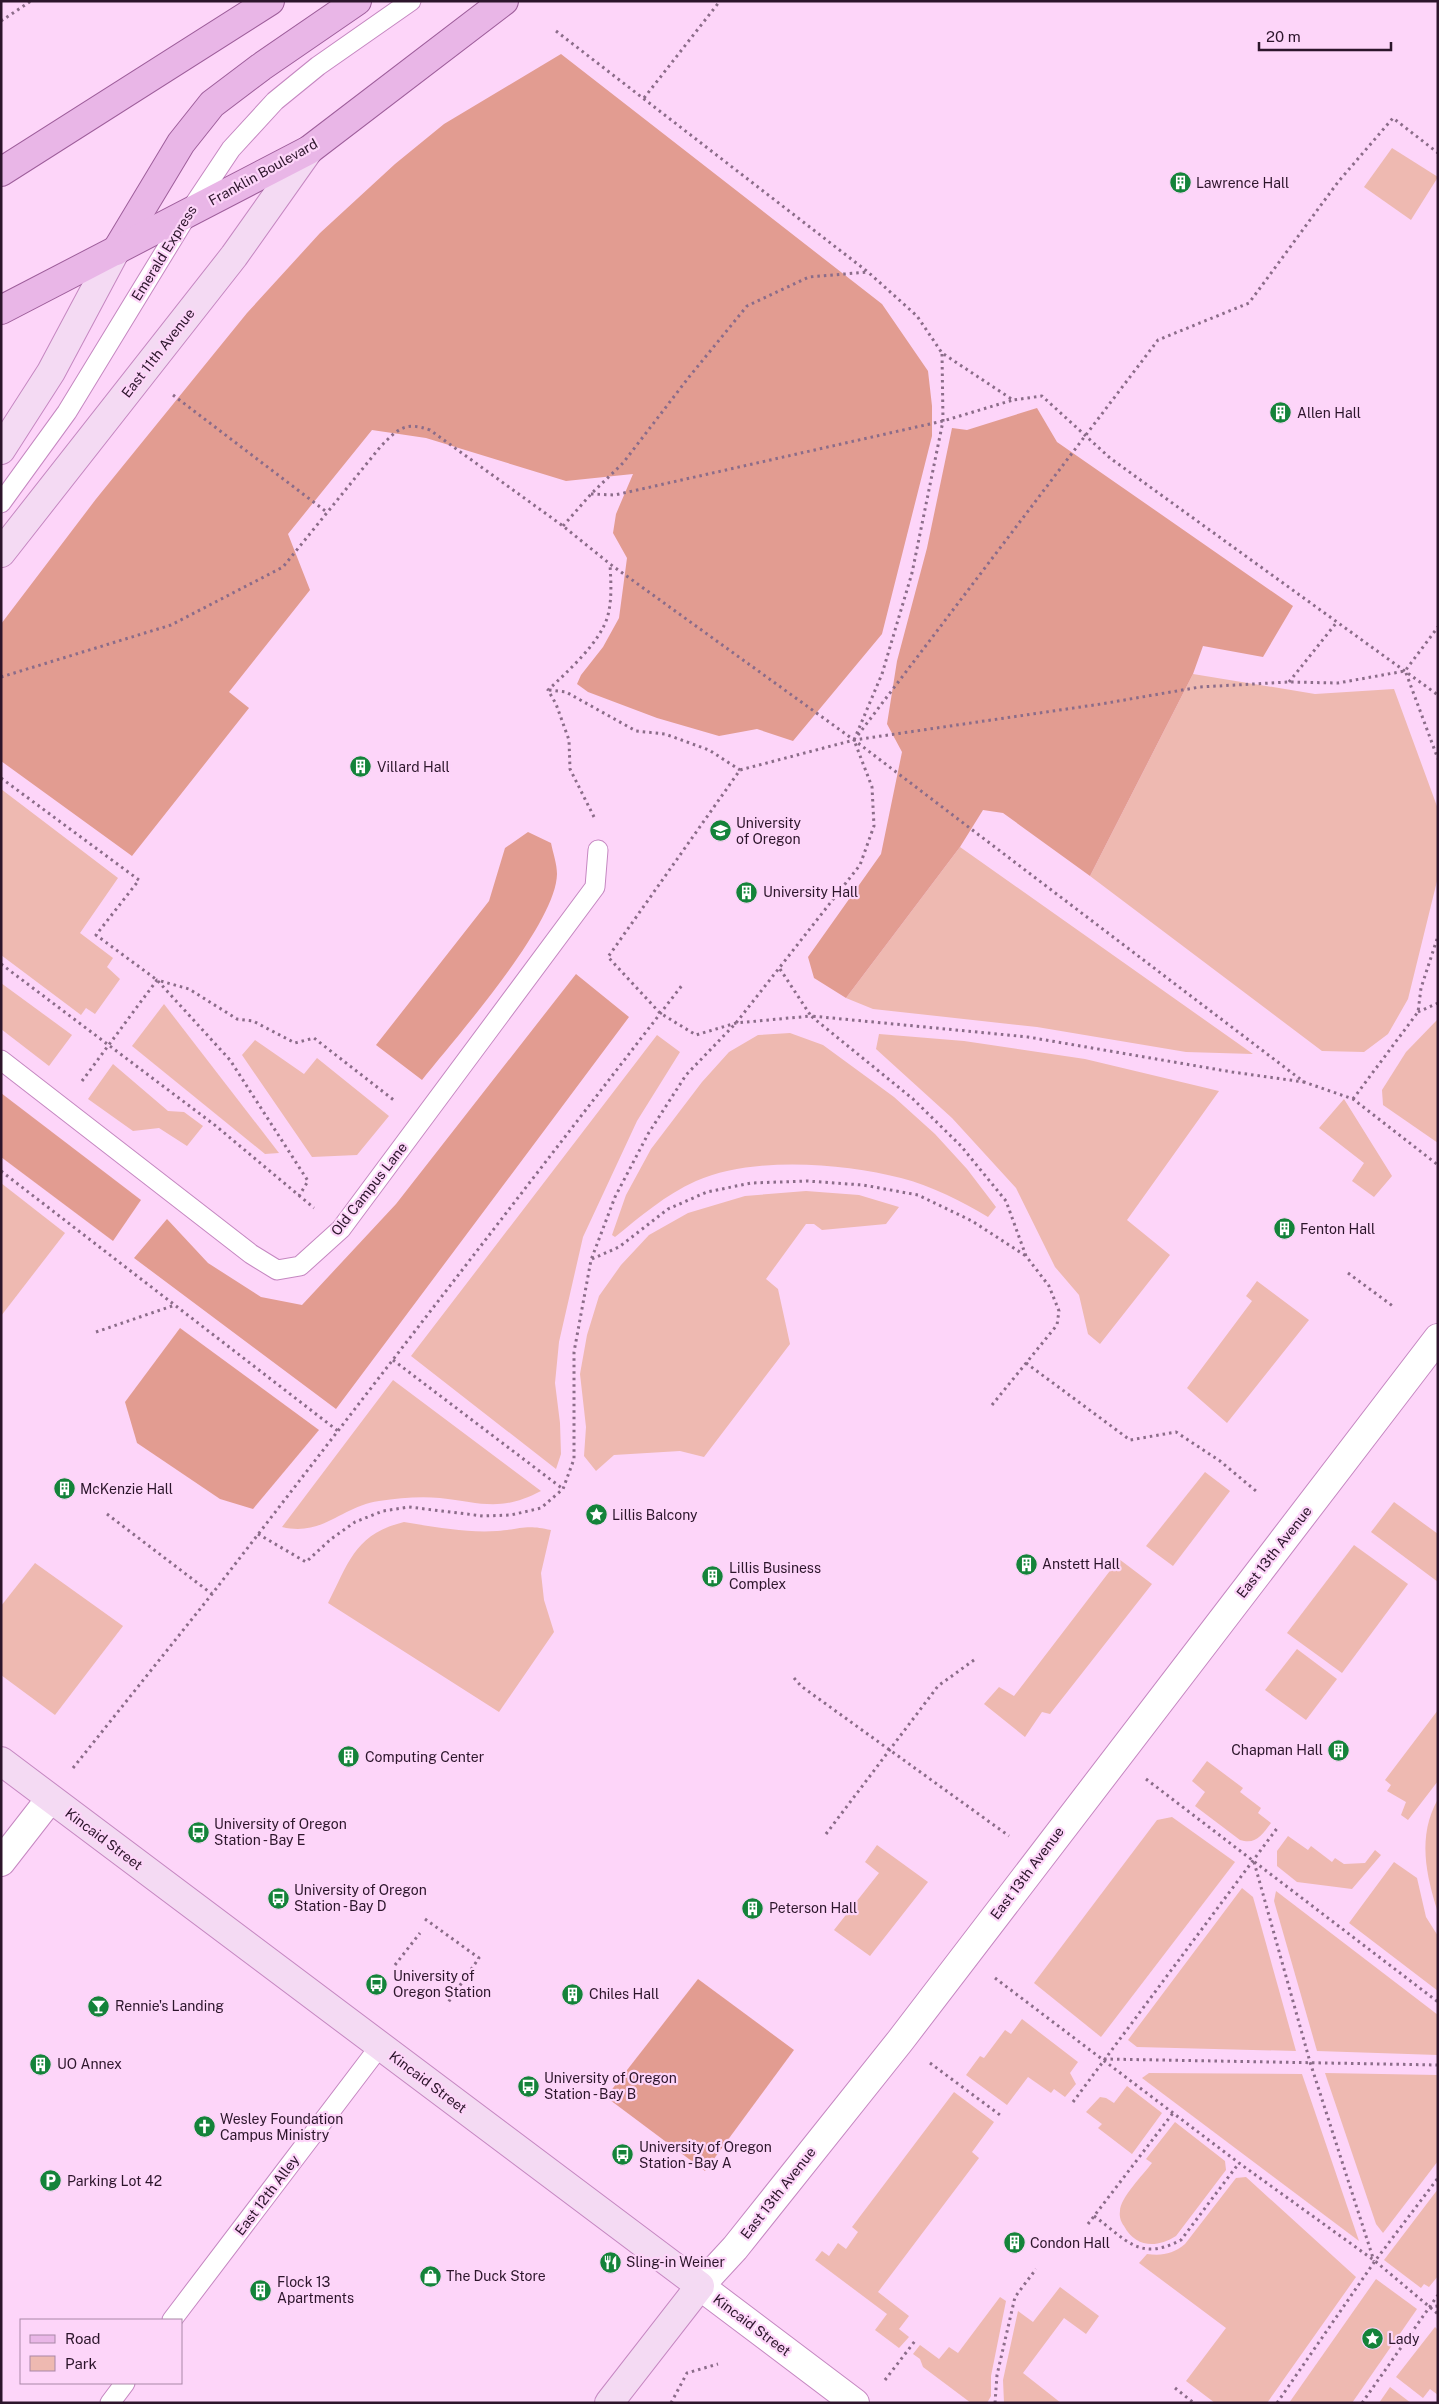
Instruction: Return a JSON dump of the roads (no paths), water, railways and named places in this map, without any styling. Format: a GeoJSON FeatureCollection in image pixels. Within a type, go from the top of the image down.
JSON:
{"type":"FeatureCollection","features":[{"type":"Feature","properties":{"kind":"main road"},"geometry":{"type":"LineString","coordinates":[[1,172],[270,1]]}},
{"type":"Feature","properties":{"kind":"main road"},"geometry":{"type":"LineString","coordinates":[[115,252],[181,143],[212,104],[261,67],[357,1]]}},
{"type":"Feature","properties":{"kind":"main road","name":"Franklin Boulevard"},"geometry":{"type":"LineString","coordinates":[[1,310],[308,150],[504,1]]}},
{"type":"Feature","properties":{"kind":"street","name":"East 11th Avenue"},"geometry":{"type":"LineString","coordinates":[[1,552],[234,256],[308,150]]}},
{"type":"Feature","properties":{"kind":"street"},"geometry":{"type":"LineString","coordinates":[[1,450],[52,372],[115,252]]}},
{"type":"Feature","properties":{"kind":"street","name":"East 13th Avenue"},"geometry":{"type":"LineString","coordinates":[[609,2403],[700,2286],[735,2248],[965,1955],[1037,1858],[1117,1758],[1438,1338]]}},
{"type":"Feature","properties":{"kind":"street","name":"Kincaid Street"},"geometry":{"type":"LineString","coordinates":[[1,1761],[855,2403]]}},
{"type":"Feature","properties":{"kind":"street"},"geometry":{"type":"LineString","coordinates":[[1,1862],[50,1799]]}},
{"type":"Feature","properties":{"kind":"lane","name":"Emerald Express"},"geometry":{"type":"LineString","coordinates":[[1,502],[66,412],[189,212],[231,149],[275,101],[318,66],[411,1]]}},
{"type":"Feature","properties":{"kind":"lane","name":"Old Campus Lane"},"geometry":{"type":"LineString","coordinates":[[1,1060],[251,1254],[277,1270],[300,1266],[341,1229],[594,888],[598,850]]}},
{"type":"Feature","properties":{"kind":"lane","name":"East 12th Alley"},"geometry":{"type":"LineString","coordinates":[[173,2319],[380,2046]]}},
{"type":"Feature","properties":{"kind":"lane"},"geometry":{"type":"LineString","coordinates":[[110,2403],[124,2384]]}},
{"type":"Feature","properties":{"kind":"place","name":"Lawrence Hall"},"geometry":{"type":"Point","coordinates":[1180,183]}},
{"type":"Feature","properties":{"kind":"place","name":"Allen Hall"},"geometry":{"type":"Point","coordinates":[1281,413]}},
{"type":"Feature","properties":{"kind":"place","name":"Villard Hall"},"geometry":{"type":"Point","coordinates":[361,767]}},
{"type":"Feature","properties":{"kind":"place","name":"University of Oregon"},"geometry":{"type":"Point","coordinates":[720,831]}},
{"type":"Feature","properties":{"kind":"place","name":"University Hall"},"geometry":{"type":"Point","coordinates":[747,892]}},
{"type":"Feature","properties":{"kind":"place","name":"Fenton Hall"},"geometry":{"type":"Point","coordinates":[1284,1229]}},
{"type":"Feature","properties":{"kind":"place","name":"McKenzie Hall"},"geometry":{"type":"Point","coordinates":[64,1489]}},
{"type":"Feature","properties":{"kind":"place","name":"Lillis Balcony"},"geometry":{"type":"Point","coordinates":[596,1515]}},
{"type":"Feature","properties":{"kind":"place","name":"Anstett Hall"},"geometry":{"type":"Point","coordinates":[1026,1564]}},
{"type":"Feature","properties":{"kind":"place","name":"Lillis Business Complex"},"geometry":{"type":"Point","coordinates":[713,1576]}},
{"type":"Feature","properties":{"kind":"place","name":"Chapman Hall"},"geometry":{"type":"Point","coordinates":[1339,1750]}},
{"type":"Feature","properties":{"kind":"place","name":"Computing Center"},"geometry":{"type":"Point","coordinates":[349,1757]}},
{"type":"Feature","properties":{"kind":"place","name":"University of Oregon Station - Bay E"},"geometry":{"type":"Point","coordinates":[198,1832]}},
{"type":"Feature","properties":{"kind":"place","name":"University of Oregon Station - Bay D"},"geometry":{"type":"Point","coordinates":[278,1898]}},
{"type":"Feature","properties":{"kind":"place","name":"Peterson Hall"},"geometry":{"type":"Point","coordinates":[753,1908]}},
{"type":"Feature","properties":{"kind":"place","name":"University of Oregon Station"},"geometry":{"type":"Point","coordinates":[377,1984]}},
{"type":"Feature","properties":{"kind":"place","name":"Chiles Hall"},"geometry":{"type":"Point","coordinates":[573,1994]}},
{"type":"Feature","properties":{"kind":"place","name":"Rennie's Landing"},"geometry":{"type":"Point","coordinates":[99,2006]}},
{"type":"Feature","properties":{"kind":"place","name":"UO Annex"},"geometry":{"type":"Point","coordinates":[41,2064]}},
{"type":"Feature","properties":{"kind":"place","name":"University of Oregon Station - Bay B"},"geometry":{"type":"Point","coordinates":[528,2086]}},
{"type":"Feature","properties":{"kind":"place","name":"Wesley Foundation Campus Ministry"},"geometry":{"type":"Point","coordinates":[204,2127]}},
{"type":"Feature","properties":{"kind":"place","name":"University of Oregon Station - Bay A"},"geometry":{"type":"Point","coordinates":[623,2155]}},
{"type":"Feature","properties":{"kind":"place","name":"Parking Lot 42"},"geometry":{"type":"Point","coordinates":[51,2181]}},
{"type":"Feature","properties":{"kind":"place","name":"Condon Hall"},"geometry":{"type":"Point","coordinates":[1014,2243]}},
{"type":"Feature","properties":{"kind":"place","name":"Sling-in Weiner"},"geometry":{"type":"Point","coordinates":[610,2262]}},
{"type":"Feature","properties":{"kind":"place","name":"The Duck Store"},"geometry":{"type":"Point","coordinates":[430,2276]}},
{"type":"Feature","properties":{"kind":"place","name":"Flock 13 Apartments"},"geometry":{"type":"Point","coordinates":[261,2290]}},
{"type":"Feature","properties":{"kind":"place","name":"Lady"},"geometry":{"type":"Point","coordinates":[1372,2339]}}]}
